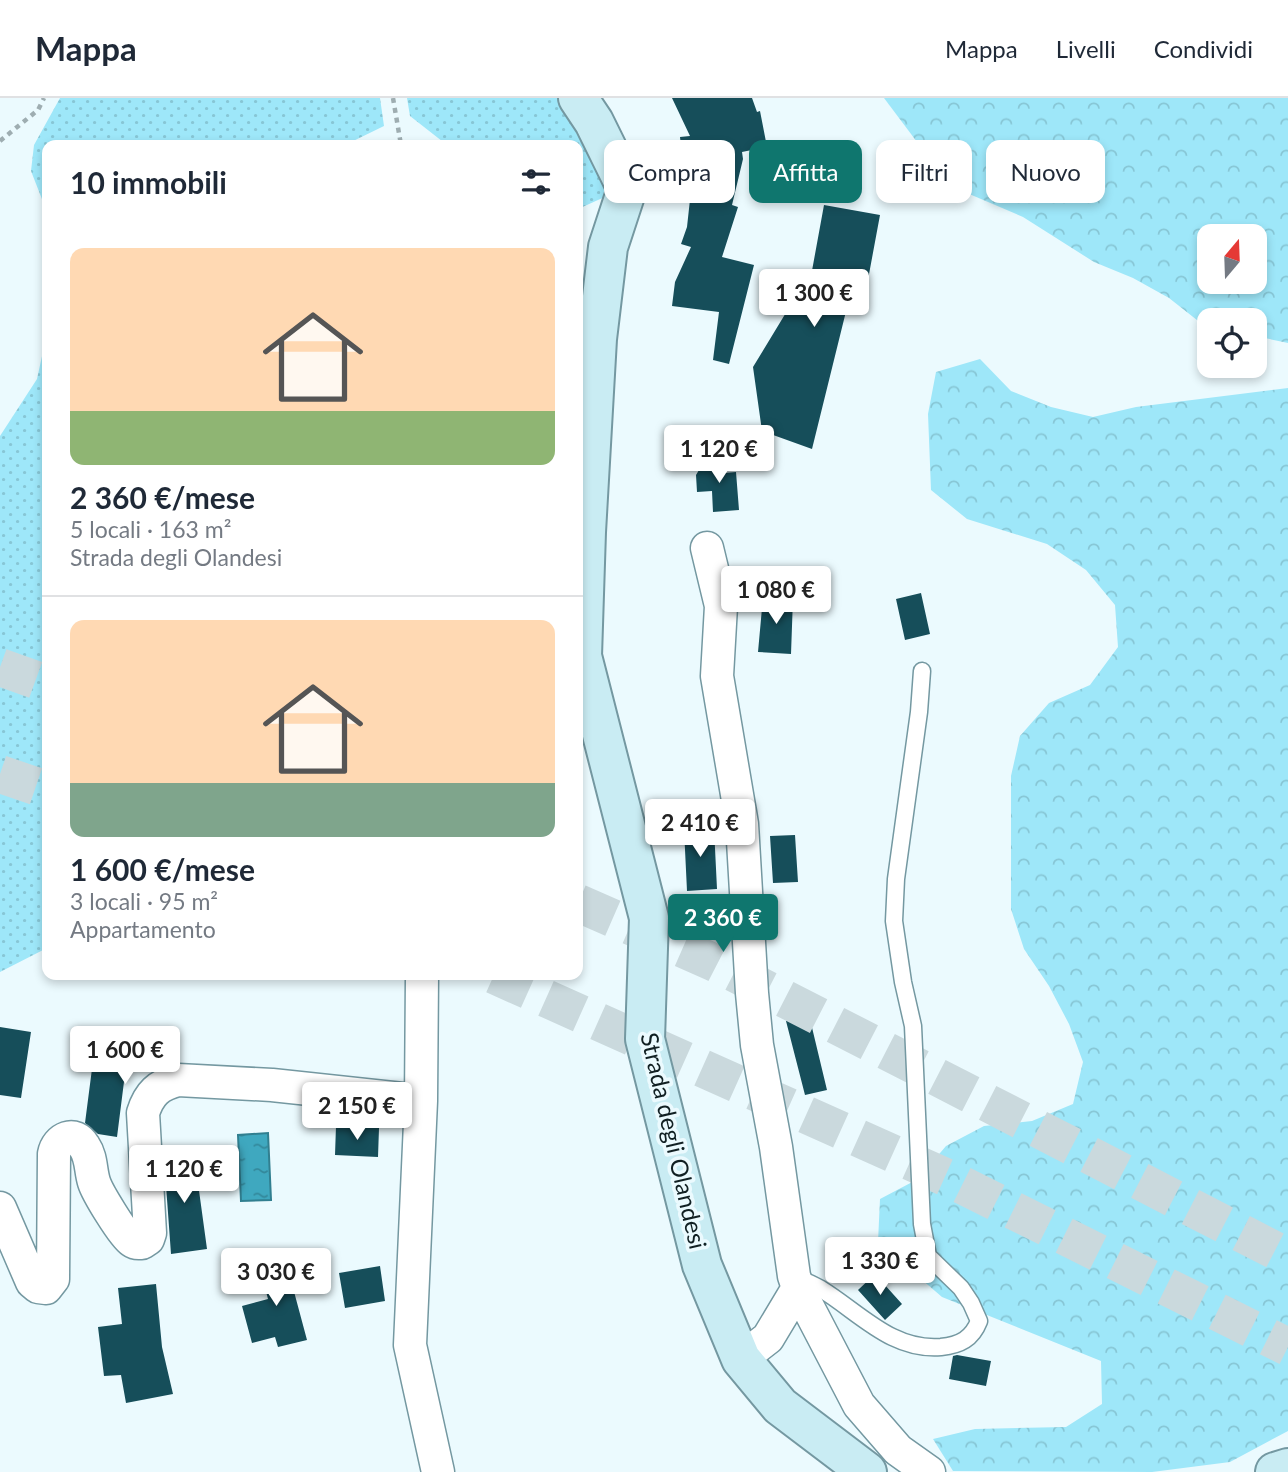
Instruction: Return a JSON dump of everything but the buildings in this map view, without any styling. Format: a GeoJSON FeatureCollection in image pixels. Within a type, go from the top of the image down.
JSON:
{"type":"FeatureCollection","features":[{"type":"Feature","properties":{"kind":"main road","name":"Strada degli Olandesi"},"geometry":{"type":"LineString","coordinates":[[578,98],[594,122],[627,189],[608,247],[597,338],[583,625]]}},
{"type":"Feature","properties":{"kind":"main road","name":"Strada degli Olandesi"},"geometry":{"type":"LineString","coordinates":[[583,660],[649,918],[645,1039],[702,1265],[741,1359],[780,1406],[867,1472]]}},
{"type":"Feature","properties":{"kind":"main road"},"geometry":{"type":"LineString","coordinates":[[1275,1472],[1288,1468]]}},
{"type":"Feature","properties":{"kind":"street"},"geometry":{"type":"LineString","coordinates":[[707,548],[721,606],[717,676],[743,824],[751,993],[757,1045],[776,1147],[796,1282],[859,1405],[898,1450],[929,1472]]}},
{"type":"Feature","properties":{"kind":"street"},"geometry":{"type":"LineString","coordinates":[[422,980],[421,1101],[410,1345],[438,1472]]}},
{"type":"Feature","properties":{"kind":"street"},"geometry":{"type":"LineString","coordinates":[[0,1208],[32,1282],[38,1287],[46,1288],[53,1279],[54,1154],[57,1143],[66,1137],[82,1142],[92,1160],[94,1183],[108,1207],[128,1236],[136,1243],[142,1243],[148,1239],[150,1233],[143,1113],[155,1090],[166,1083],[178,1080],[272,1085],[421,1101]]}},
{"type":"Feature","properties":{"kind":"street"},"geometry":{"type":"LineString","coordinates":[[741,1359],[768,1338],[796,1282]]}},
{"type":"Feature","properties":{"kind":"lane"},"geometry":{"type":"LineString","coordinates":[[796,1282],[820,1289],[876,1328],[907,1345],[933,1348],[950,1346],[966,1340],[975,1331],[979,1321],[961,1288],[928,1256],[922,1224],[913,1026],[894,921],[896,879],[919,712],[922,671]]}},
{"type":"Feature","properties":{"kind":"path"},"geometry":{"type":"LineString","coordinates":[[0,141],[38,110],[44,98]]}},
{"type":"Feature","properties":{"kind":"path"},"geometry":{"type":"LineString","coordinates":[[393,98],[400,140]]}},
{"type":"Feature","properties":{"kind":"green space"},"geometry":{"type":"Polygon","coordinates":[[[60,98],[380,98],[384,126],[355,140],[42,140],[42,199],[31,171],[34,145],[60,98]]]}},
{"type":"Feature","properties":{"kind":"green space"},"geometry":{"type":"Polygon","coordinates":[[[407,98],[564,98],[604,167],[604,197],[583,207],[583,140],[441,140],[410,116],[407,98]]]}},
{"type":"Feature","properties":{"kind":"green space"},"geometry":{"type":"Polygon","coordinates":[[[884,98],[1288,98],[1288,343],[1267,339],[1267,308],[1197,308],[1197,320],[1169,298],[1133,278],[1094,262],[1023,217],[990,203],[1105,203],[1105,140],[986,140],[986,201],[972,195],[972,140],[916,140],[884,98]]]}},
{"type":"Feature","properties":{"kind":"green space"},"geometry":{"type":"Polygon","coordinates":[[[42,356],[42,951],[0,972],[0,436],[37,379],[42,356]]]}},
{"type":"Feature","properties":{"kind":"green space"},"geometry":{"type":"Polygon","coordinates":[[[980,359],[1011,391],[1051,407],[1093,417],[1136,407],[1288,388],[1288,1431],[1230,1462],[1152,1472],[953,1471],[933,1439],[975,1429],[1066,1427],[1102,1404],[1101,1361],[942,1297],[878,1242],[880,1199],[918,1179],[946,1146],[984,1126],[1032,1121],[1073,1104],[1083,1062],[1069,1024],[1049,986],[1024,949],[1011,909],[1011,776],[1020,736],[1049,703],[1090,685],[1118,647],[1115,605],[1086,570],[1047,544],[967,519],[931,490],[928,414],[936,372],[980,359]]]}},
{"type":"Feature","properties":{"kind":"water"},"geometry":{"type":"Polygon","coordinates":[[[268,1133],[271,1200],[241,1201],[238,1135],[268,1133]]]}},
{"type":"Feature","properties":{"kind":"tunnel"},"geometry":{"type":"LineString","coordinates":[[0,667],[42,682]]}},
{"type":"Feature","properties":{"kind":"tunnel"},"geometry":{"type":"LineString","coordinates":[[0,774],[42,788]]}},
{"type":"Feature","properties":{"kind":"tunnel"},"geometry":{"type":"LineString","coordinates":[[583,905],[713,962],[1288,1257]]}},
{"type":"Feature","properties":{"kind":"tunnel"},"geometry":{"type":"LineString","coordinates":[[505,980],[952,1180],[1288,1347]]}}]}
